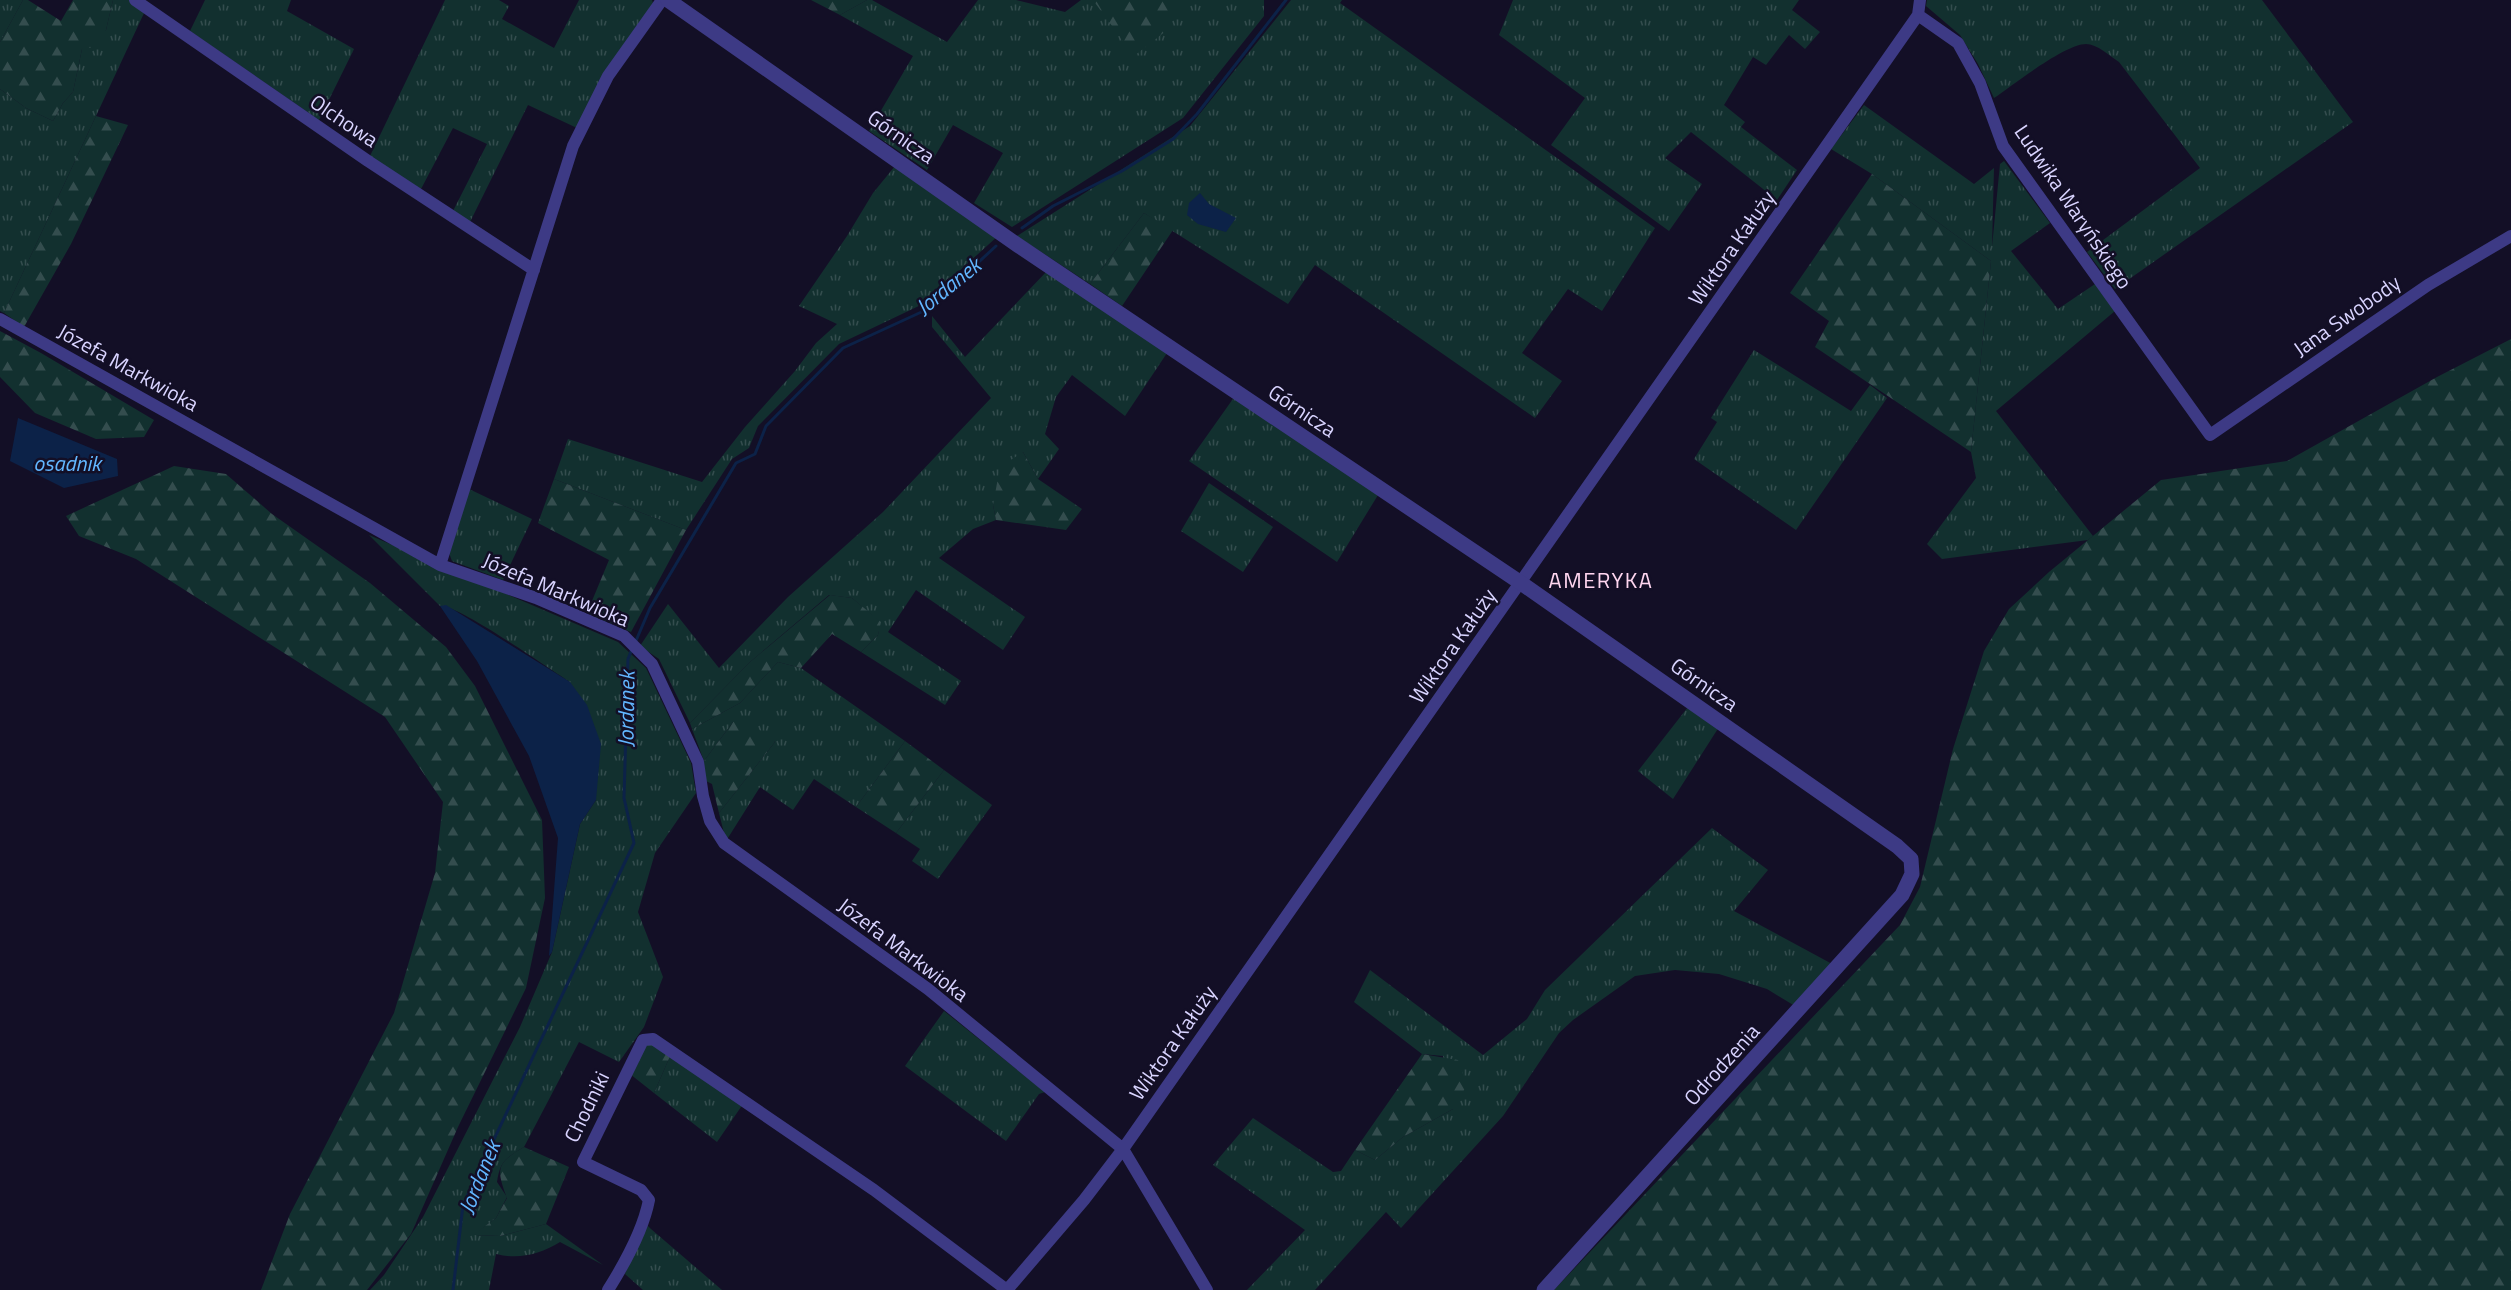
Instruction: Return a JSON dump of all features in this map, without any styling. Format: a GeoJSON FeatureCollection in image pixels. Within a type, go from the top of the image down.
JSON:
{"type":"FeatureCollection","features":[{"type":"Feature","properties":{"kind":"street","name":"Olchowa"},"geometry":{"type":"LineString","coordinates":[[135,0],[309,122],[534,270]]}},
{"type":"Feature","properties":{"kind":"street"},"geometry":{"type":"LineString","coordinates":[[440,565],[573,146],[608,76],[662,0]]}},
{"type":"Feature","properties":{"kind":"street","name":"Górnicza"},"geometry":{"type":"LineString","coordinates":[[668,0],[1019,246],[1521,583],[1897,846],[1911,859]]}},
{"type":"Feature","properties":{"kind":"street"},"geometry":{"type":"LineString","coordinates":[[1918,15],[1920,0]]}},
{"type":"Feature","properties":{"kind":"street","name":"Wiktora Kałuży"},"geometry":{"type":"LineString","coordinates":[[643,1040],[653,1039],[874,1190],[1007,1290],[1084,1200],[1123,1149],[1918,15]]}},
{"type":"Feature","properties":{"kind":"street","name":"Ludwika Waryńskiego"},"geometry":{"type":"LineString","coordinates":[[1918,15],[1958,43],[1980,83],[2003,146],[2210,435]]}},
{"type":"Feature","properties":{"kind":"street","name":"Jana Swobody"},"geometry":{"type":"LineString","coordinates":[[2210,435],[2412,295],[2511,236]]}},
{"type":"Feature","properties":{"kind":"street","name":"Józefa Markwioka"},"geometry":{"type":"LineString","coordinates":[[0,319],[440,565],[536,598],[627,639],[652,664],[698,762],[702,796],[710,821],[724,843],[928,989],[1123,1149],[1207,1290]]}},
{"type":"Feature","properties":{"kind":"street","name":"Odrodzenia"},"geometry":{"type":"LineString","coordinates":[[1544,1290],[1902,895],[1912,874],[1911,859]]}},
{"type":"Feature","properties":{"kind":"street","name":"Chodniki"},"geometry":{"type":"LineString","coordinates":[[608,1290],[619,1273],[642,1224],[649,1200],[641,1190],[583,1162],[643,1040]]}},
{"type":"Feature","properties":{"kind":"green space"},"geometry":{"type":"Polygon","coordinates":[[[0,0],[23,0],[0,42],[0,0]]]}},
{"type":"Feature","properties":{"kind":"green space"},"geometry":{"type":"Polygon","coordinates":[[[23,0],[28,0],[61,21],[73,0],[113,0],[106,30],[96,47],[82,49],[73,92],[63,103],[53,121],[26,108],[0,89],[0,42],[23,0]]]}},
{"type":"Feature","properties":{"kind":"green space"},"geometry":{"type":"Polygon","coordinates":[[[113,0],[129,0],[145,11],[4,313],[0,311],[0,89],[26,108],[53,121],[63,103],[73,92],[82,49],[106,30],[113,0]]]}},
{"type":"Feature","properties":{"kind":"green space"},"geometry":{"type":"Polygon","coordinates":[[[205,0],[291,0],[287,11],[354,49],[319,120],[190,31],[205,0]]]}},
{"type":"Feature","properties":{"kind":"green space"},"geometry":{"type":"Polygon","coordinates":[[[445,0],[499,0],[509,6],[502,19],[554,48],[579,0],[652,0],[653,3],[577,128],[528,105],[470,222],[453,211],[487,144],[453,128],[421,189],[370,156],[445,0]]]}},
{"type":"Feature","properties":{"kind":"green space"},"geometry":{"type":"Polygon","coordinates":[[[811,0],[867,0],[840,15],[811,0]]]}},
{"type":"Feature","properties":{"kind":"green space"},"geometry":{"type":"Polygon","coordinates":[[[867,0],[872,0],[947,42],[978,0],[1016,0],[1065,12],[1081,0],[1264,0],[1264,16],[1183,118],[1012,227],[974,203],[1003,153],[953,125],[927,170],[869,131],[913,56],[840,15],[867,0]]]}},
{"type":"Feature","properties":{"kind":"green space"},"geometry":{"type":"Polygon","coordinates":[[[1093,0],[1162,0],[1168,8],[1171,27],[1134,56],[1093,0]]]}},
{"type":"Feature","properties":{"kind":"green space"},"geometry":{"type":"Polygon","coordinates":[[[1291,0],[1342,0],[1340,3],[1655,228],[1602,311],[1568,289],[1522,353],[1562,381],[1535,418],[1315,265],[1288,304],[1144,213],[1090,284],[1017,236],[1190,126],[1291,0]]]}},
{"type":"Feature","properties":{"kind":"green space"},"geometry":{"type":"Polygon","coordinates":[[[1513,0],[1799,0],[1792,10],[1820,32],[1805,49],[1789,35],[1766,65],[1753,57],[1724,105],[1745,122],[1741,127],[1797,170],[1777,200],[1691,132],[1665,158],[1702,184],[1669,231],[1551,145],[1585,98],[1499,35],[1513,0]]]}},
{"type":"Feature","properties":{"kind":"green space"},"geometry":{"type":"Polygon","coordinates":[[[1927,0],[2262,0],[2353,122],[2115,289],[2087,252],[2200,168],[2119,62],[2095,46],[2086,44],[2065,51],[2039,66],[1994,98],[1978,64],[1960,35],[1926,6],[1927,0]]]}},
{"type":"Feature","properties":{"kind":"green space"},"geometry":{"type":"Polygon","coordinates":[[[1864,105],[1974,184],[1994,168],[1992,247],[2000,164],[2004,161],[2050,223],[2011,251],[2058,309],[2095,284],[2115,311],[1996,411],[2093,536],[2088,540],[1942,559],[1927,544],[1976,478],[1971,452],[1991,261],[1872,174],[1831,149],[1864,105]]]}},
{"type":"Feature","properties":{"kind":"green space"},"geometry":{"type":"Polygon","coordinates":[[[96,116],[128,125],[71,244],[24,327],[4,313],[96,116]]]}},
{"type":"Feature","properties":{"kind":"green space"},"geometry":{"type":"Polygon","coordinates":[[[895,166],[999,235],[923,304],[839,344],[758,426],[749,448],[732,459],[686,530],[554,479],[568,439],[702,482],[816,343],[837,324],[799,306],[847,236],[873,193],[895,166]]]}},
{"type":"Feature","properties":{"kind":"green space"},"geometry":{"type":"Polygon","coordinates":[[[1872,174],[1991,261],[1971,452],[1815,347],[1829,321],[1790,293],[1872,174]]]}},
{"type":"Feature","properties":{"kind":"green space"},"geometry":{"type":"Polygon","coordinates":[[[1144,213],[1173,230],[1122,306],[1090,284],[1144,213]]]}},
{"type":"Feature","properties":{"kind":"green space"},"geometry":{"type":"Polygon","coordinates":[[[1048,270],[1169,350],[1125,416],[1072,375],[1056,397],[1045,434],[1059,449],[1038,479],[1023,452],[993,505],[996,520],[973,529],[939,558],[1025,617],[1003,650],[916,590],[888,632],[961,681],[945,705],[861,652],[878,635],[880,622],[852,598],[829,595],[750,662],[690,723],[659,659],[640,646],[668,604],[719,668],[788,597],[883,512],[991,398],[932,327],[932,316],[965,357],[1048,270]]]}},
{"type":"Feature","properties":{"kind":"green space"},"geometry":{"type":"Polygon","coordinates":[[[0,331],[154,420],[144,437],[96,439],[35,413],[0,377],[0,331]]]}},
{"type":"Feature","properties":{"kind":"green space"},"geometry":{"type":"Polygon","coordinates":[[[2511,339],[2511,1290],[1554,1290],[1900,925],[1920,887],[1953,749],[1984,651],[2009,609],[2049,572],[2161,480],[2287,461],[2437,377],[2511,339]]]}},
{"type":"Feature","properties":{"kind":"green space"},"geometry":{"type":"Polygon","coordinates":[[[1754,350],[1851,411],[1870,385],[1887,398],[1796,530],[1694,459],[1717,422],[1711,418],[1754,350]]]}},
{"type":"Feature","properties":{"kind":"green space"},"geometry":{"type":"Polygon","coordinates":[[[1235,396],[1378,495],[1337,562],[1189,461],[1235,396]]]}},
{"type":"Feature","properties":{"kind":"green space"},"geometry":{"type":"Polygon","coordinates":[[[1023,452],[1038,479],[1082,509],[1066,530],[996,520],[993,505],[1000,467],[1023,452]]]}},
{"type":"Feature","properties":{"kind":"green space"},"geometry":{"type":"Polygon","coordinates":[[[174,466],[226,474],[272,514],[370,583],[446,647],[475,686],[542,820],[545,898],[526,988],[458,1127],[411,1234],[367,1290],[261,1290],[290,1214],[394,1013],[435,873],[443,802],[385,717],[136,559],[79,536],[66,516],[174,466]]]}},
{"type":"Feature","properties":{"kind":"green space"},"geometry":{"type":"Polygon","coordinates":[[[554,479],[686,530],[631,632],[587,613],[609,560],[538,523],[554,479]]]}},
{"type":"Feature","properties":{"kind":"green space"},"geometry":{"type":"Polygon","coordinates":[[[1209,483],[1273,527],[1243,572],[1181,531],[1209,483]]]}},
{"type":"Feature","properties":{"kind":"green space"},"geometry":{"type":"Polygon","coordinates":[[[469,489],[532,519],[503,580],[452,561],[449,553],[469,489]]]}},
{"type":"Feature","properties":{"kind":"green space"},"geometry":{"type":"Polygon","coordinates":[[[369,535],[618,642],[646,668],[691,763],[696,793],[655,853],[638,912],[663,977],[644,1027],[619,1062],[579,1042],[524,1147],[508,1157],[500,1169],[497,1182],[507,1197],[496,1218],[474,1235],[500,1236],[546,1224],[603,1265],[560,1242],[529,1255],[496,1254],[489,1290],[370,1290],[384,1275],[423,1217],[520,1027],[552,952],[580,824],[596,800],[570,682],[484,626],[450,608],[440,606],[369,535]]]}},
{"type":"Feature","properties":{"kind":"green space"},"geometry":{"type":"Polygon","coordinates":[[[830,595],[852,598],[881,622],[878,635],[861,652],[832,634],[801,668],[778,662],[740,703],[692,729],[690,723],[750,662],[830,595]]]}},
{"type":"Feature","properties":{"kind":"green space"},"geometry":{"type":"Polygon","coordinates":[[[778,662],[801,668],[905,741],[856,807],[814,779],[793,810],[760,787],[726,841],[719,813],[775,742],[733,722],[704,761],[692,729],[740,703],[778,662]]]}},
{"type":"Feature","properties":{"kind":"green space"},"geometry":{"type":"Polygon","coordinates":[[[1688,707],[1719,727],[1673,799],[1638,771],[1688,707]]]}},
{"type":"Feature","properties":{"kind":"green space"},"geometry":{"type":"Polygon","coordinates":[[[743,717],[775,742],[719,813],[712,784],[704,780],[704,761],[733,722],[743,717]]]}},
{"type":"Feature","properties":{"kind":"green space"},"geometry":{"type":"Polygon","coordinates":[[[905,741],[944,770],[896,833],[856,807],[905,741]]]}},
{"type":"Feature","properties":{"kind":"green space"},"geometry":{"type":"Polygon","coordinates":[[[944,770],[992,805],[938,879],[912,861],[920,849],[896,833],[944,770]]]}},
{"type":"Feature","properties":{"kind":"green space"},"geometry":{"type":"Polygon","coordinates":[[[1712,828],[1768,870],[1734,911],[1834,965],[1795,1006],[1767,989],[1719,974],[1675,970],[1635,976],[1573,1020],[1559,1033],[1503,1116],[1401,1228],[1386,1212],[1315,1290],[1247,1290],[1305,1230],[1213,1165],[1253,1118],[1333,1172],[1341,1171],[1355,1150],[1375,1160],[1403,1137],[1453,1109],[1443,1056],[1422,1054],[1354,1002],[1370,970],[1483,1055],[1527,1019],[1545,990],[1712,828]]]}},
{"type":"Feature","properties":{"kind":"green space"},"geometry":{"type":"Polygon","coordinates":[[[944,1011],[1045,1092],[1039,1094],[1006,1141],[905,1066],[944,1011]]]}},
{"type":"Feature","properties":{"kind":"green space"},"geometry":{"type":"Polygon","coordinates":[[[651,1042],[671,1054],[654,1093],[630,1074],[645,1044],[651,1042]]]}},
{"type":"Feature","properties":{"kind":"green space"},"geometry":{"type":"Polygon","coordinates":[[[671,1054],[743,1104],[717,1142],[654,1093],[671,1054]]]}},
{"type":"Feature","properties":{"kind":"green space"},"geometry":{"type":"Polygon","coordinates":[[[1422,1054],[1458,1060],[1467,1085],[1453,1109],[1403,1137],[1375,1160],[1355,1150],[1422,1054]]]}},
{"type":"Feature","properties":{"kind":"green space"},"geometry":{"type":"Polygon","coordinates":[[[524,1147],[569,1167],[546,1224],[500,1236],[473,1235],[496,1218],[507,1198],[501,1180],[501,1168],[508,1158],[524,1147]]]}},
{"type":"Feature","properties":{"kind":"green space"},"geometry":{"type":"Polygon","coordinates":[[[645,1223],[722,1290],[643,1290],[625,1274],[645,1223]]]}},
{"type":"Feature","properties":{"kind":"water"},"geometry":{"type":"Polygon","coordinates":[[[1200,193],[1209,204],[1236,218],[1226,232],[1198,224],[1187,215],[1189,203],[1200,193]]]}},
{"type":"Feature","properties":{"kind":"water","name":"osadnik"},"geometry":{"type":"Polygon","coordinates":[[[18,418],[117,459],[118,476],[64,488],[10,461],[18,418]]]}},
{"type":"Feature","properties":{"kind":"water"},"geometry":{"type":"Polygon","coordinates":[[[446,605],[570,682],[587,705],[601,744],[596,800],[580,824],[552,952],[549,956],[558,838],[529,756],[477,661],[440,606],[446,605]]]}},
{"type":"Feature","properties":{"kind":"waterway","name":"Jordanek"},"geometry":{"type":"LineString","coordinates":[[1022,228],[1053,206],[1122,171],[1173,139],[1197,114],[1286,0]]}},
{"type":"Feature","properties":{"kind":"waterway","name":"Jordanek"},"geometry":{"type":"LineString","coordinates":[[635,643],[650,608],[736,463],[755,454],[766,426],[843,348],[928,309],[996,246]]}},
{"type":"Feature","properties":{"kind":"waterway","name":"Jordanek"},"geometry":{"type":"LineString","coordinates":[[453,1290],[463,1205],[634,843],[624,798],[628,659],[632,649]]}},
{"type":"Feature","properties":{"kind":"district","name":"AMERYKA"},"geometry":{"type":"Point","coordinates":[1601,580]}}]}
